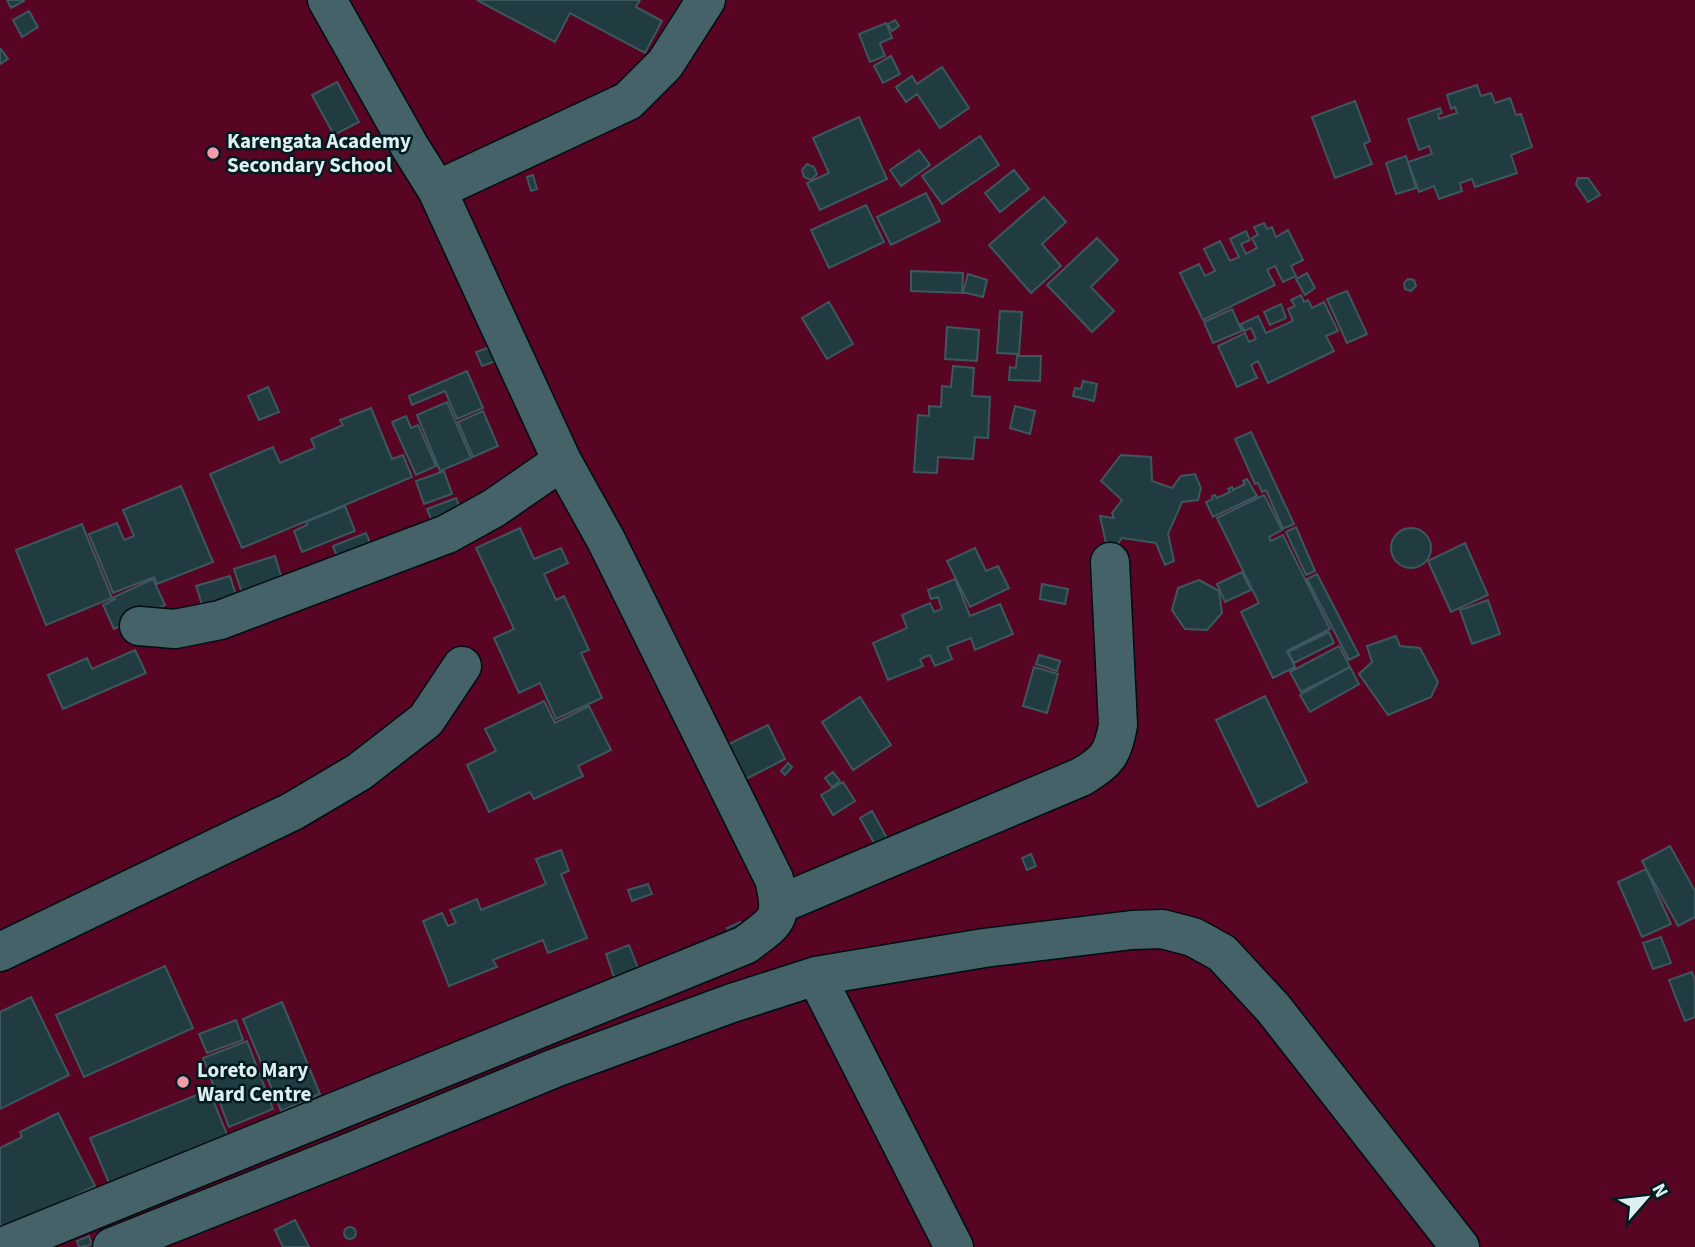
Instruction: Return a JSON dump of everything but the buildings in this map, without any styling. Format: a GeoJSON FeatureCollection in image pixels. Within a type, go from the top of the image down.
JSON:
{"type":"FeatureCollection","features":[{"type":"Feature","properties":{"kind":"street"},"geometry":{"type":"LineString","coordinates":[[2,1247],[746,945],[774,923],[780,904],[774,879],[612,552],[562,461],[437,190],[327,0]]}},
{"type":"Feature","properties":{"kind":"street"},"geometry":{"type":"LineString","coordinates":[[437,190],[628,101],[665,64],[706,0]]}},
{"type":"Feature","properties":{"kind":"street"},"geometry":{"type":"LineString","coordinates":[[139,626],[175,629],[220,620],[447,534],[494,508],[562,461]]}},
{"type":"Feature","properties":{"kind":"street"},"geometry":{"type":"LineString","coordinates":[[780,904],[1081,777],[1100,766],[1114,748],[1118,725],[1110,562]]}},
{"type":"Feature","properties":{"kind":"street"},"geometry":{"type":"LineString","coordinates":[[0,952],[293,811],[359,772],[426,719],[462,666]]}},
{"type":"Feature","properties":{"kind":"street"},"geometry":{"type":"LineString","coordinates":[[112,1247],[555,1068],[732,1003],[816,976],[984,948],[1132,930],[1162,929],[1193,937],[1222,953],[1273,1008],[1460,1247]]}},
{"type":"Feature","properties":{"kind":"street"},"geometry":{"type":"LineString","coordinates":[[816,976],[954,1247]]}},
{"type":"Feature","properties":{"kind":"shaded area"},"geometry":{"type":"Polygon","coordinates":[[[0,0],[1695,0],[1695,1247],[0,1247],[0,0]]]}},
{"type":"Feature","properties":{"kind":"place","name":"Karengata Academy Secondary School"},"geometry":{"type":"Point","coordinates":[213,153]}},
{"type":"Feature","properties":{"kind":"place","name":"Loreto Mary Ward Centre"},"geometry":{"type":"Point","coordinates":[183,1082]}}]}
